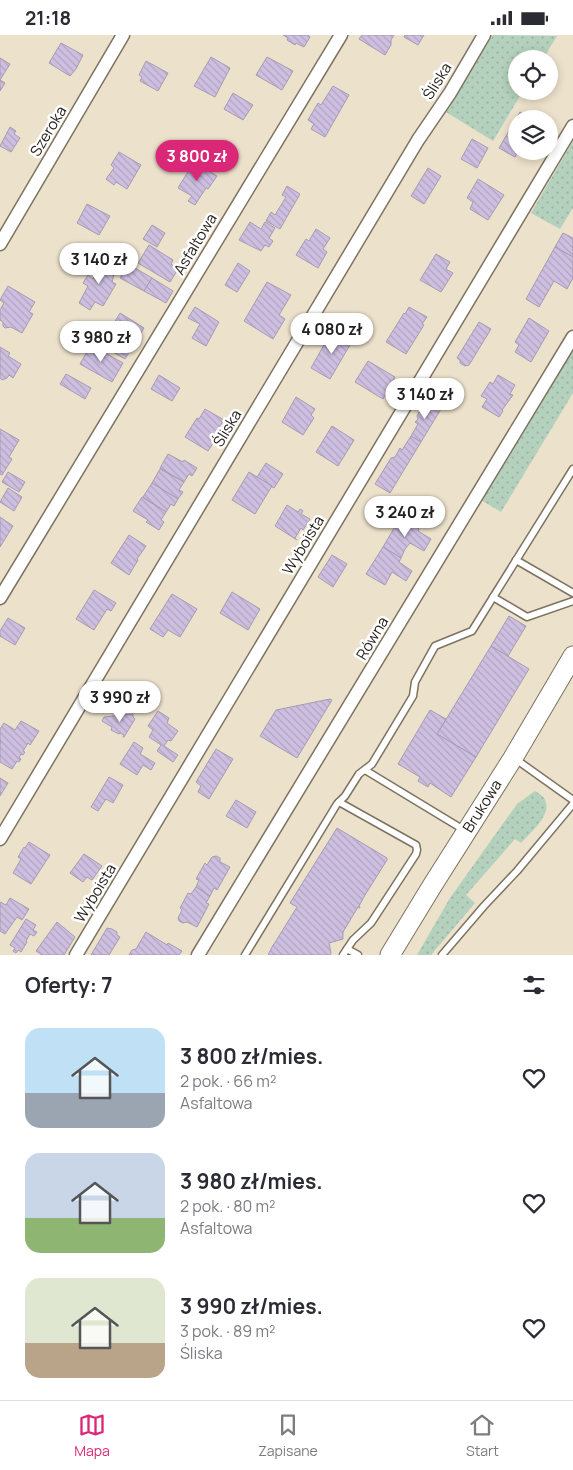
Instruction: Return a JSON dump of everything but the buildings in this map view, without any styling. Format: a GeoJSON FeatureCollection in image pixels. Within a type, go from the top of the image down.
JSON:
{"type":"FeatureCollection","features":[{"type":"Feature","properties":{"kind":"street","name":"Szeroka"},"geometry":{"type":"LineString","coordinates":[[0,244],[123,35]]}},
{"type":"Feature","properties":{"kind":"street","name":"Asfaltowa"},"geometry":{"type":"LineString","coordinates":[[0,598],[341,35]]}},
{"type":"Feature","properties":{"kind":"street","name":"Śliska"},"geometry":{"type":"LineString","coordinates":[[0,839],[403,166],[450,93],[484,35]]}},
{"type":"Feature","properties":{"kind":"street","name":"Wyboista"},"geometry":{"type":"LineString","coordinates":[[76,955],[573,126]]}},
{"type":"Feature","properties":{"kind":"street","name":"Równa"},"geometry":{"type":"LineString","coordinates":[[198,955],[573,337]]}},
{"type":"Feature","properties":{"kind":"street","name":"Brukowa"},"geometry":{"type":"LineString","coordinates":[[390,955],[513,758],[573,656]]}},
{"type":"Feature","properties":{"kind":"lane"},"geometry":{"type":"LineString","coordinates":[[245,955],[339,802],[359,774],[372,764],[413,696],[416,682],[435,646],[472,631],[573,469]]}},
{"type":"Feature","properties":{"kind":"lane"},"geometry":{"type":"LineString","coordinates":[[516,560],[573,593]]}},
{"type":"Feature","properties":{"kind":"lane"},"geometry":{"type":"LineString","coordinates":[[493,597],[527,617],[573,601]]}},
{"type":"Feature","properties":{"kind":"lane"},"geometry":{"type":"LineString","coordinates":[[442,955],[517,871],[573,802],[513,758]]}},
{"type":"Feature","properties":{"kind":"lane"},"geometry":{"type":"LineString","coordinates":[[365,770],[467,831]]}},
{"type":"Feature","properties":{"kind":"lane"},"geometry":{"type":"LineString","coordinates":[[339,802],[416,845],[417,849],[416,855],[371,923],[353,940],[345,952],[358,955]]}},
{"type":"Feature","properties":{"kind":"green space"},"geometry":{"type":"Polygon","coordinates":[[[493,35],[557,36],[548,50],[508,50],[508,100],[518,100],[512,110],[508,110],[508,116],[493,141],[446,112],[493,35]]]}},
{"type":"Feature","properties":{"kind":"green space"},"geometry":{"type":"Polygon","coordinates":[[[573,141],[573,208],[560,229],[531,213],[573,141]]]}},
{"type":"Feature","properties":{"kind":"green space"},"geometry":{"type":"Polygon","coordinates":[[[573,347],[573,393],[501,512],[481,500],[573,347]]]}},
{"type":"Feature","properties":{"kind":"green space"},"geometry":{"type":"Polygon","coordinates":[[[535,791],[543,797],[546,803],[542,819],[521,843],[515,839],[466,895],[475,903],[431,955],[417,955],[450,898],[517,804],[535,791]]]}}]}
